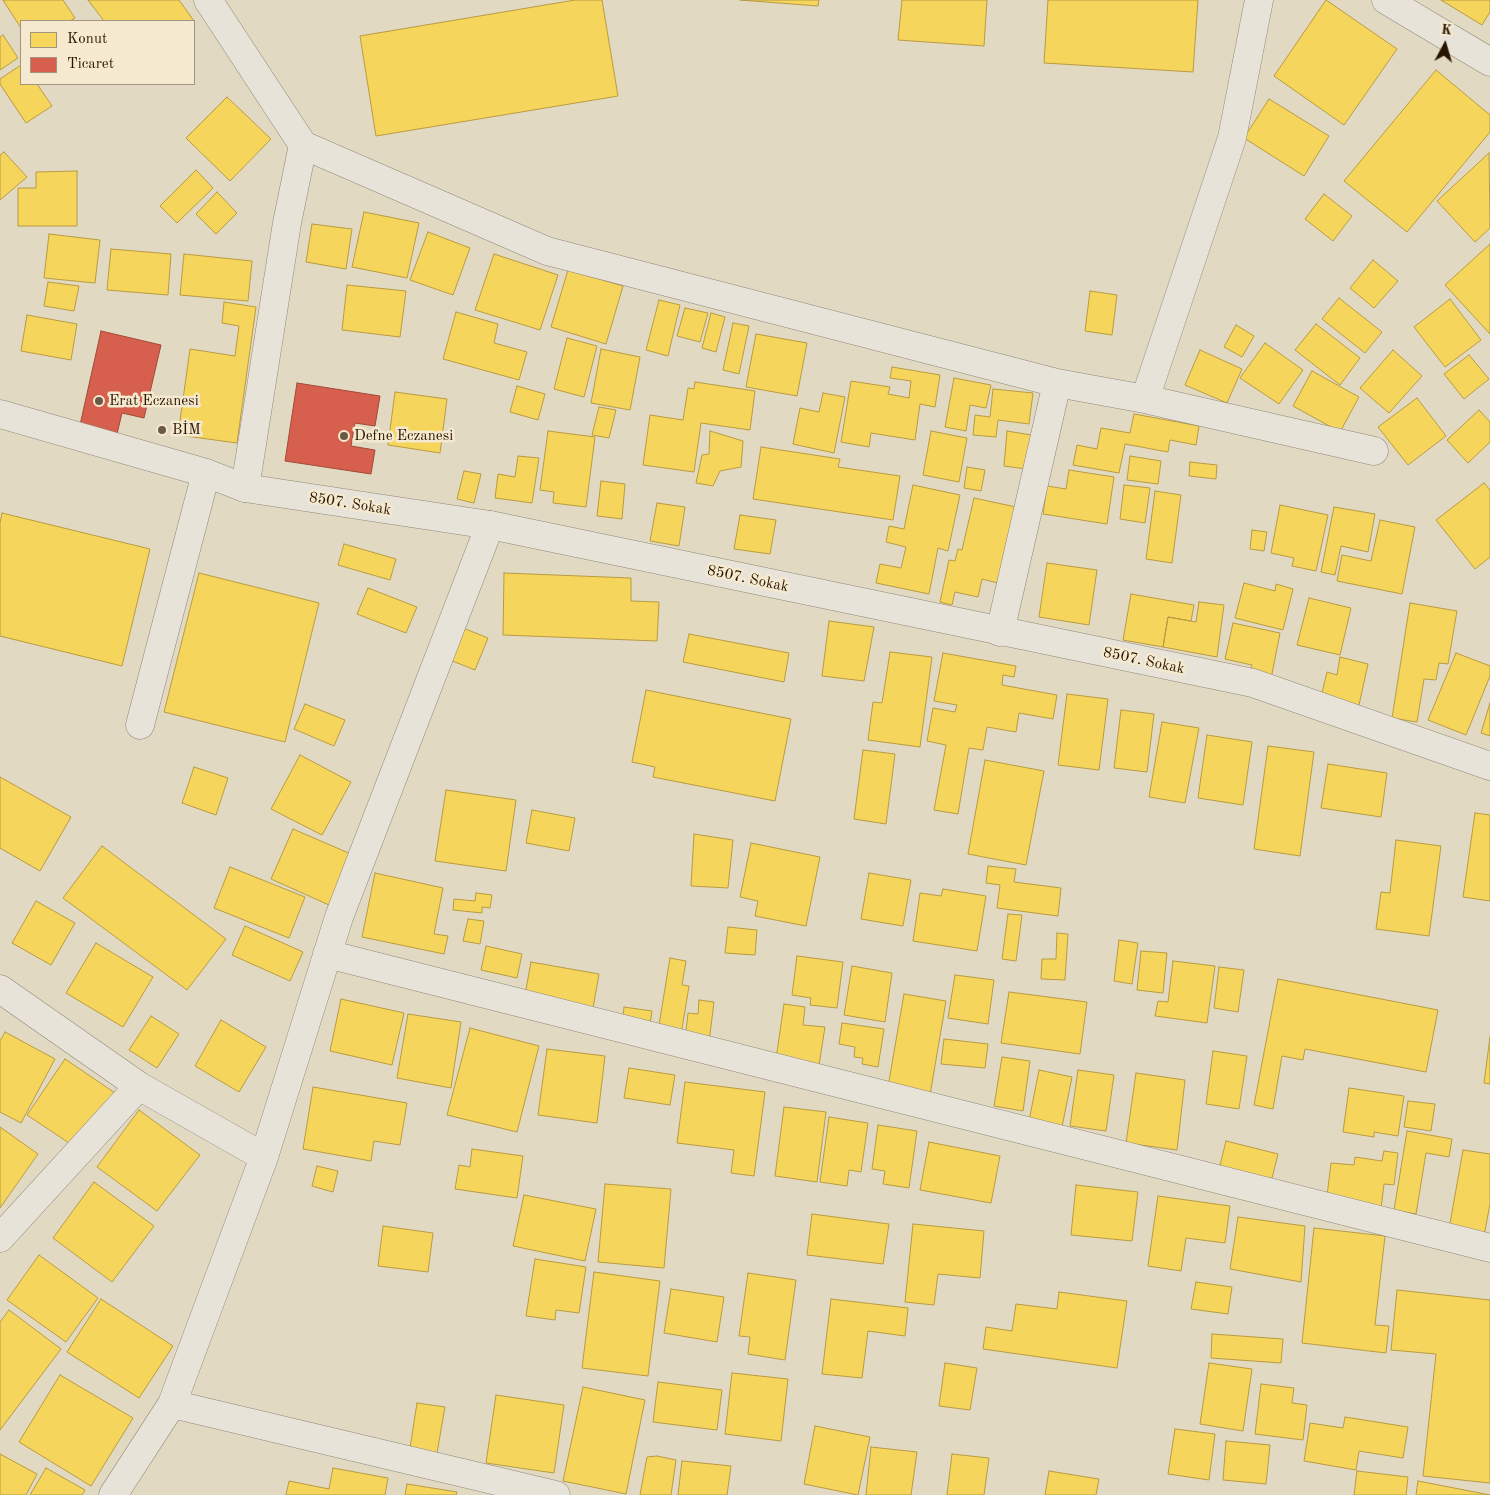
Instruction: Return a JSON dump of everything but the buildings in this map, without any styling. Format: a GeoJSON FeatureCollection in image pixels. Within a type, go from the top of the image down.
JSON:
{"type":"FeatureCollection","features":[{"type":"Feature","properties":{"kind":"street"},"geometry":{"type":"LineString","coordinates":[[208,0],[303,145],[547,251],[1057,383],[1144,398],[1374,452]]}},
{"type":"Feature","properties":{"kind":"street"},"geometry":{"type":"LineString","coordinates":[[1144,398],[1232,138],[1259,0]]}},
{"type":"Feature","properties":{"kind":"street"},"geometry":{"type":"LineString","coordinates":[[1386,0],[1490,62]]}},
{"type":"Feature","properties":{"kind":"street"},"geometry":{"type":"LineString","coordinates":[[245,488],[287,223],[303,145]]}},
{"type":"Feature","properties":{"kind":"street"},"geometry":{"type":"LineString","coordinates":[[1000,632],[1057,383]]}},
{"type":"Feature","properties":{"kind":"street","name":"8507. Sokak"},"geometry":{"type":"LineString","coordinates":[[0,414],[206,473],[245,488],[490,525],[1254,683],[1490,766]]}},
{"type":"Feature","properties":{"kind":"street"},"geometry":{"type":"LineString","coordinates":[[140,725],[206,473]]}},
{"type":"Feature","properties":{"kind":"street"},"geometry":{"type":"LineString","coordinates":[[113,1495],[172,1404],[264,1157],[338,917],[490,525]]}},
{"type":"Feature","properties":{"kind":"street"},"geometry":{"type":"LineString","coordinates":[[327,954],[1490,1248]]}},
{"type":"Feature","properties":{"kind":"street"},"geometry":{"type":"LineString","coordinates":[[0,989],[139,1086],[264,1157]]}},
{"type":"Feature","properties":{"kind":"street"},"geometry":{"type":"LineString","coordinates":[[0,1238],[139,1086]]}},
{"type":"Feature","properties":{"kind":"street"},"geometry":{"type":"LineString","coordinates":[[172,1404],[556,1495]]}},
{"type":"Feature","properties":{"kind":"place","name":"Erat Eczanesi"},"geometry":{"type":"Point","coordinates":[99,401]}},
{"type":"Feature","properties":{"kind":"place","name":"BİM"},"geometry":{"type":"Point","coordinates":[162,430]}},
{"type":"Feature","properties":{"kind":"place","name":"Defne Eczanesi"},"geometry":{"type":"Point","coordinates":[344,436]}}]}
